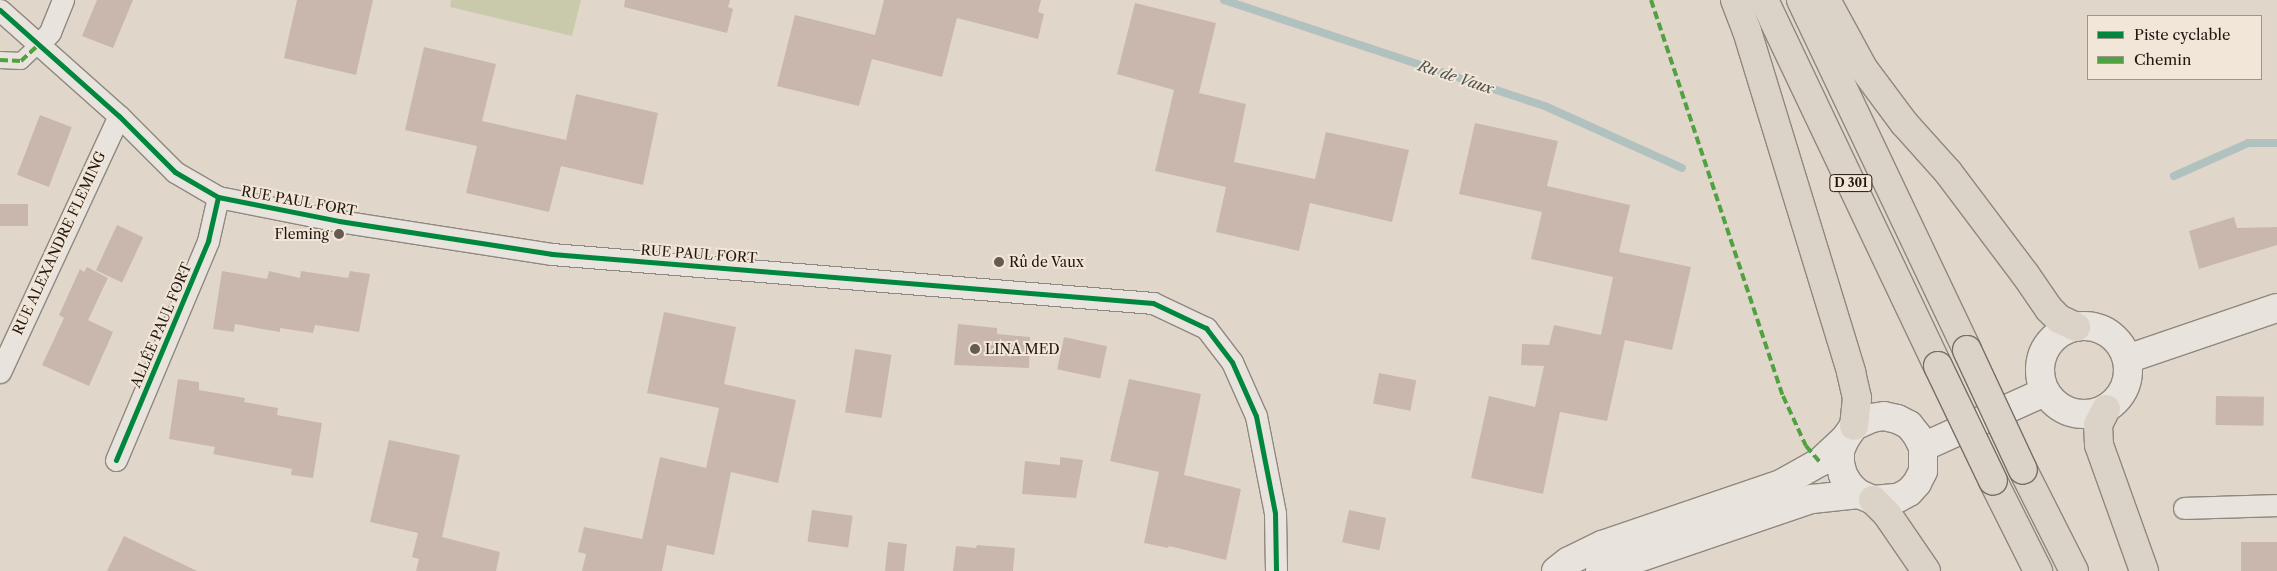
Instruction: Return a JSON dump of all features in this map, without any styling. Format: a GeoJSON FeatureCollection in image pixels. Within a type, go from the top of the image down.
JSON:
{"type":"FeatureCollection","features":[{"type":"Feature","properties":{"kind":"highway"},"geometry":{"type":"LineString","coordinates":[[1734,0],[1747,31],[1851,372],[1857,398],[1849,432]]}},
{"type":"Feature","properties":{"kind":"highway","name":"D 301"},"geometry":{"type":"LineString","coordinates":[[1764,0],[2038,571]]}},
{"type":"Feature","properties":{"kind":"highway","name":"D 301"},"geometry":{"type":"LineString","coordinates":[[1801,0],[2023,470],[2074,571]]}},
{"type":"Feature","properties":{"kind":"highway"},"geometry":{"type":"LineString","coordinates":[[1826,0],[1863,68],[1904,123],[1948,172],[1998,236],[2049,309],[2059,319],[2076,327]]}},
{"type":"Feature","properties":{"kind":"highway"},"geometry":{"type":"LineString","coordinates":[[2106,409],[2098,425],[2099,445],[2144,571]]}},
{"type":"Feature","properties":{"kind":"highway"},"geometry":{"type":"LineString","coordinates":[[1866,497],[1887,514],[1926,571]]}},
{"type":"Feature","properties":{"kind":"main road"},"geometry":{"type":"LineString","coordinates":[[2126,359],[2277,308]]}},
{"type":"Feature","properties":{"kind":"main road"},"geometry":{"type":"LineString","coordinates":[[2076,327],[2096,328],[2110,335],[2120,346],[2126,359],[2128,373],[2124,387],[2117,399],[2106,409],[2093,413],[2079,414],[2066,410],[2054,403],[2045,392],[2041,378],[2041,363],[2045,349],[2055,338],[2076,327]]}},
{"type":"Feature","properties":{"kind":"main road"},"geometry":{"type":"LineString","coordinates":[[1923,446],[2045,392]]}},
{"type":"Feature","properties":{"kind":"main road"},"geometry":{"type":"LineString","coordinates":[[1556,571],[1569,561],[1602,545],[1781,484],[1820,462],[1849,432],[1872,418],[1884,416],[1897,419],[1909,425],[1918,435],[1923,446],[1923,472],[1909,492],[1898,498],[1812,499],[1600,571]]}},
{"type":"Feature","properties":{"kind":"main road"},"geometry":{"type":"LineString","coordinates":[[1849,432],[1840,450],[1840,463],[1843,475],[1850,486],[1866,497]]}},
{"type":"Feature","properties":{"kind":"street"},"geometry":{"type":"LineString","coordinates":[[0,60],[21,61],[39,44],[50,32],[63,0]]}},
{"type":"Feature","properties":{"kind":"street","name":"RUE PAUL FORT"},"geometry":{"type":"LineString","coordinates":[[0,10],[119,116],[175,172],[218,197],[304,215],[552,254],[1153,303],[1206,328],[1236,371],[1256,416],[1269,480],[1275,513],[1276,571]]}},
{"type":"Feature","properties":{"kind":"street","name":"RUE ALEXANDRE FLEMING"},"geometry":{"type":"LineString","coordinates":[[0,372],[107,138],[119,116]]}},
{"type":"Feature","properties":{"kind":"street","name":"ALLÉE PAUL FORT"},"geometry":{"type":"LineString","coordinates":[[116,460],[208,242],[218,197]]}},
{"type":"Feature","properties":{"kind":"street"},"geometry":{"type":"LineString","coordinates":[[2184,508],[2277,505]]}},
{"type":"Feature","properties":{"kind":"green space"},"geometry":{"type":"Polygon","coordinates":[[[451,0],[581,0],[572,36],[450,7],[451,0]]]}},
{"type":"Feature","properties":{"kind":"building"},"geometry":{"type":"Polygon","coordinates":[[[97,0],[133,0],[113,48],[82,36],[97,0]]]}},
{"type":"Feature","properties":{"kind":"building"},"geometry":{"type":"Polygon","coordinates":[[[297,0],[373,0],[356,75],[284,58],[297,0]]]}},
{"type":"Feature","properties":{"kind":"building"},"geometry":{"type":"Polygon","coordinates":[[[625,0],[730,0],[728,7],[733,9],[727,33],[624,7],[625,0]]]}},
{"type":"Feature","properties":{"kind":"building"},"geometry":{"type":"Polygon","coordinates":[[[884,0],[1041,0],[1038,12],[1044,14],[1038,39],[957,18],[942,77],[872,59],[859,106],[777,86],[795,15],[875,35],[884,0]]]}},
{"type":"Feature","properties":{"kind":"building"},"geometry":{"type":"Polygon","coordinates":[[[1135,3],[1216,23],[1199,93],[1246,104],[1234,162],[1315,179],[1326,132],[1409,150],[1392,222],[1310,203],[1299,251],[1216,232],[1226,187],[1155,171],[1174,90],[1117,74],[1135,3]]]}},
{"type":"Feature","properties":{"kind":"building"},"geometry":{"type":"Polygon","coordinates":[[[424,47],[496,64],[482,121],[566,140],[576,94],[658,113],[643,185],[561,166],[549,212],[466,193],[477,146],[405,130],[424,47]]]}},
{"type":"Feature","properties":{"kind":"building"},"geometry":{"type":"Polygon","coordinates":[[[40,115],[72,127],[49,187],[17,175],[40,115]]]}},
{"type":"Feature","properties":{"kind":"building"},"geometry":{"type":"Polygon","coordinates":[[[1475,123],[1558,141],[1547,186],[1630,205],[1619,252],[1691,267],[1672,350],[1625,340],[1607,421],[1560,412],[1543,494],[1471,478],[1489,396],[1535,407],[1544,366],[1521,365],[1522,344],[1549,345],[1554,325],[1601,335],[1613,277],[1531,259],[1542,212],[1459,194],[1475,123]]]}},
{"type":"Feature","properties":{"kind":"building"},"geometry":{"type":"Polygon","coordinates":[[[0,204],[28,204],[28,226],[0,226],[0,204]]]}},
{"type":"Feature","properties":{"kind":"building"},"geometry":{"type":"Polygon","coordinates":[[[2234,217],[2237,228],[2277,227],[2277,245],[2199,269],[2189,231],[2234,217]]]}},
{"type":"Feature","properties":{"kind":"building"},"geometry":{"type":"Polygon","coordinates":[[[117,225],[143,237],[122,283],[96,270],[117,225]]]}},
{"type":"Feature","properties":{"kind":"building"},"geometry":{"type":"Polygon","coordinates":[[[87,267],[108,278],[88,320],[113,332],[89,386],[42,365],[64,318],[59,315],[80,269],[84,272],[87,267]]]}},
{"type":"Feature","properties":{"kind":"building"},"geometry":{"type":"Polygon","coordinates":[[[222,271],[267,279],[269,271],[300,278],[301,271],[348,278],[350,271],[370,274],[359,332],[315,325],[313,333],[280,328],[280,332],[235,324],[234,332],[213,329],[222,271]]]}},
{"type":"Feature","properties":{"kind":"building"},"geometry":{"type":"Polygon","coordinates":[[[664,312],[736,327],[724,384],[796,400],[778,483],[731,472],[714,555],[667,545],[662,571],[582,571],[586,554],[578,552],[584,527],[642,539],[660,457],[706,468],[719,408],[647,393],[664,312]]]}},
{"type":"Feature","properties":{"kind":"building"},"geometry":{"type":"Polygon","coordinates":[[[958,324],[997,328],[997,334],[1030,337],[1029,368],[954,365],[958,324]]]}},
{"type":"Feature","properties":{"kind":"building"},"geometry":{"type":"Polygon","coordinates":[[[1064,337],[1107,346],[1100,378],[1057,369],[1064,337]]]}},
{"type":"Feature","properties":{"kind":"building"},"geometry":{"type":"Polygon","coordinates":[[[855,349],[892,355],[882,418],[845,412],[855,349]]]}},
{"type":"Feature","properties":{"kind":"building"},"geometry":{"type":"Polygon","coordinates":[[[1379,373],[1416,380],[1410,411],[1373,403],[1379,373]]]}},
{"type":"Feature","properties":{"kind":"building"},"geometry":{"type":"Polygon","coordinates":[[[178,379],[199,382],[199,390],[245,398],[244,402],[278,408],[277,415],[322,423],[313,478],[291,475],[292,469],[213,454],[215,447],[169,439],[178,379]]]}},
{"type":"Feature","properties":{"kind":"building"},"geometry":{"type":"Polygon","coordinates":[[[1129,379],[1201,394],[1184,475],[1241,489],[1226,560],[1169,546],[1168,548],[1144,543],[1159,472],[1110,461],[1129,379]]]}},
{"type":"Feature","properties":{"kind":"building"},"geometry":{"type":"Polygon","coordinates":[[[2216,396],[2264,397],[2263,426],[2215,425],[2216,396]]]}},
{"type":"Feature","properties":{"kind":"building"},"geometry":{"type":"Polygon","coordinates":[[[389,440],[460,455],[442,537],[500,552],[496,571],[416,571],[419,559],[412,557],[418,533],[370,522],[389,440]]]}},
{"type":"Feature","properties":{"kind":"building"},"geometry":{"type":"Polygon","coordinates":[[[1060,457],[1083,460],[1076,498],[1022,494],[1025,461],[1060,465],[1060,457]]]}},
{"type":"Feature","properties":{"kind":"building"},"geometry":{"type":"Polygon","coordinates":[[[812,510],[853,516],[848,547],[808,542],[812,510]]]}},
{"type":"Feature","properties":{"kind":"building"},"geometry":{"type":"Polygon","coordinates":[[[1349,510],[1386,518],[1379,550],[1342,542],[1349,510]]]}},
{"type":"Feature","properties":{"kind":"building"},"geometry":{"type":"Polygon","coordinates":[[[124,536],[197,571],[107,571],[124,536]]]}},
{"type":"Feature","properties":{"kind":"building"},"geometry":{"type":"Polygon","coordinates":[[[888,542],[907,544],[904,571],[885,571],[888,542]]]}},
{"type":"Feature","properties":{"kind":"building"},"geometry":{"type":"Polygon","coordinates":[[[2241,542],[2277,542],[2277,571],[2241,571],[2241,542]]]}},
{"type":"Feature","properties":{"kind":"building"},"geometry":{"type":"Polygon","coordinates":[[[977,545],[1015,548],[1013,571],[953,571],[956,546],[976,548],[977,545]]]}},
{"type":"Feature","properties":{"kind":"waterway","name":"Ru de Vaux"},"geometry":{"type":"LineString","coordinates":[[1224,0],[1547,107],[1682,168]]}},
{"type":"Feature","properties":{"kind":"waterway","name":"Ru de Vaux"},"geometry":{"type":"LineString","coordinates":[[2174,176],[2248,143],[2277,143]]}},
{"type":"Feature","properties":{"kind":"marked path"},"geometry":{"type":"LineString","coordinates":[[1651,0],[1783,396],[1806,446],[1820,462]]}},
{"type":"Feature","properties":{"kind":"marked path"},"geometry":{"type":"LineString","coordinates":[[0,60],[21,61],[39,44]]}},
{"type":"Feature","properties":{"kind":"cycle path"},"geometry":{"type":"LineString","coordinates":[[0,10],[119,116],[175,172],[218,197],[339,221],[552,254],[1153,303],[1206,328],[1232,362],[1256,416],[1275,513],[1276,571]]}},
{"type":"Feature","properties":{"kind":"cycle path"},"geometry":{"type":"LineString","coordinates":[[116,460],[208,241],[218,197]]}},
{"type":"Feature","properties":{"kind":"place","name":"Fleming"},"geometry":{"type":"Point","coordinates":[339,234]}},
{"type":"Feature","properties":{"kind":"place","name":"Rû de Vaux"},"geometry":{"type":"Point","coordinates":[999,262]}},
{"type":"Feature","properties":{"kind":"place","name":"LINA MED"},"geometry":{"type":"Point","coordinates":[975,349]}}]}
